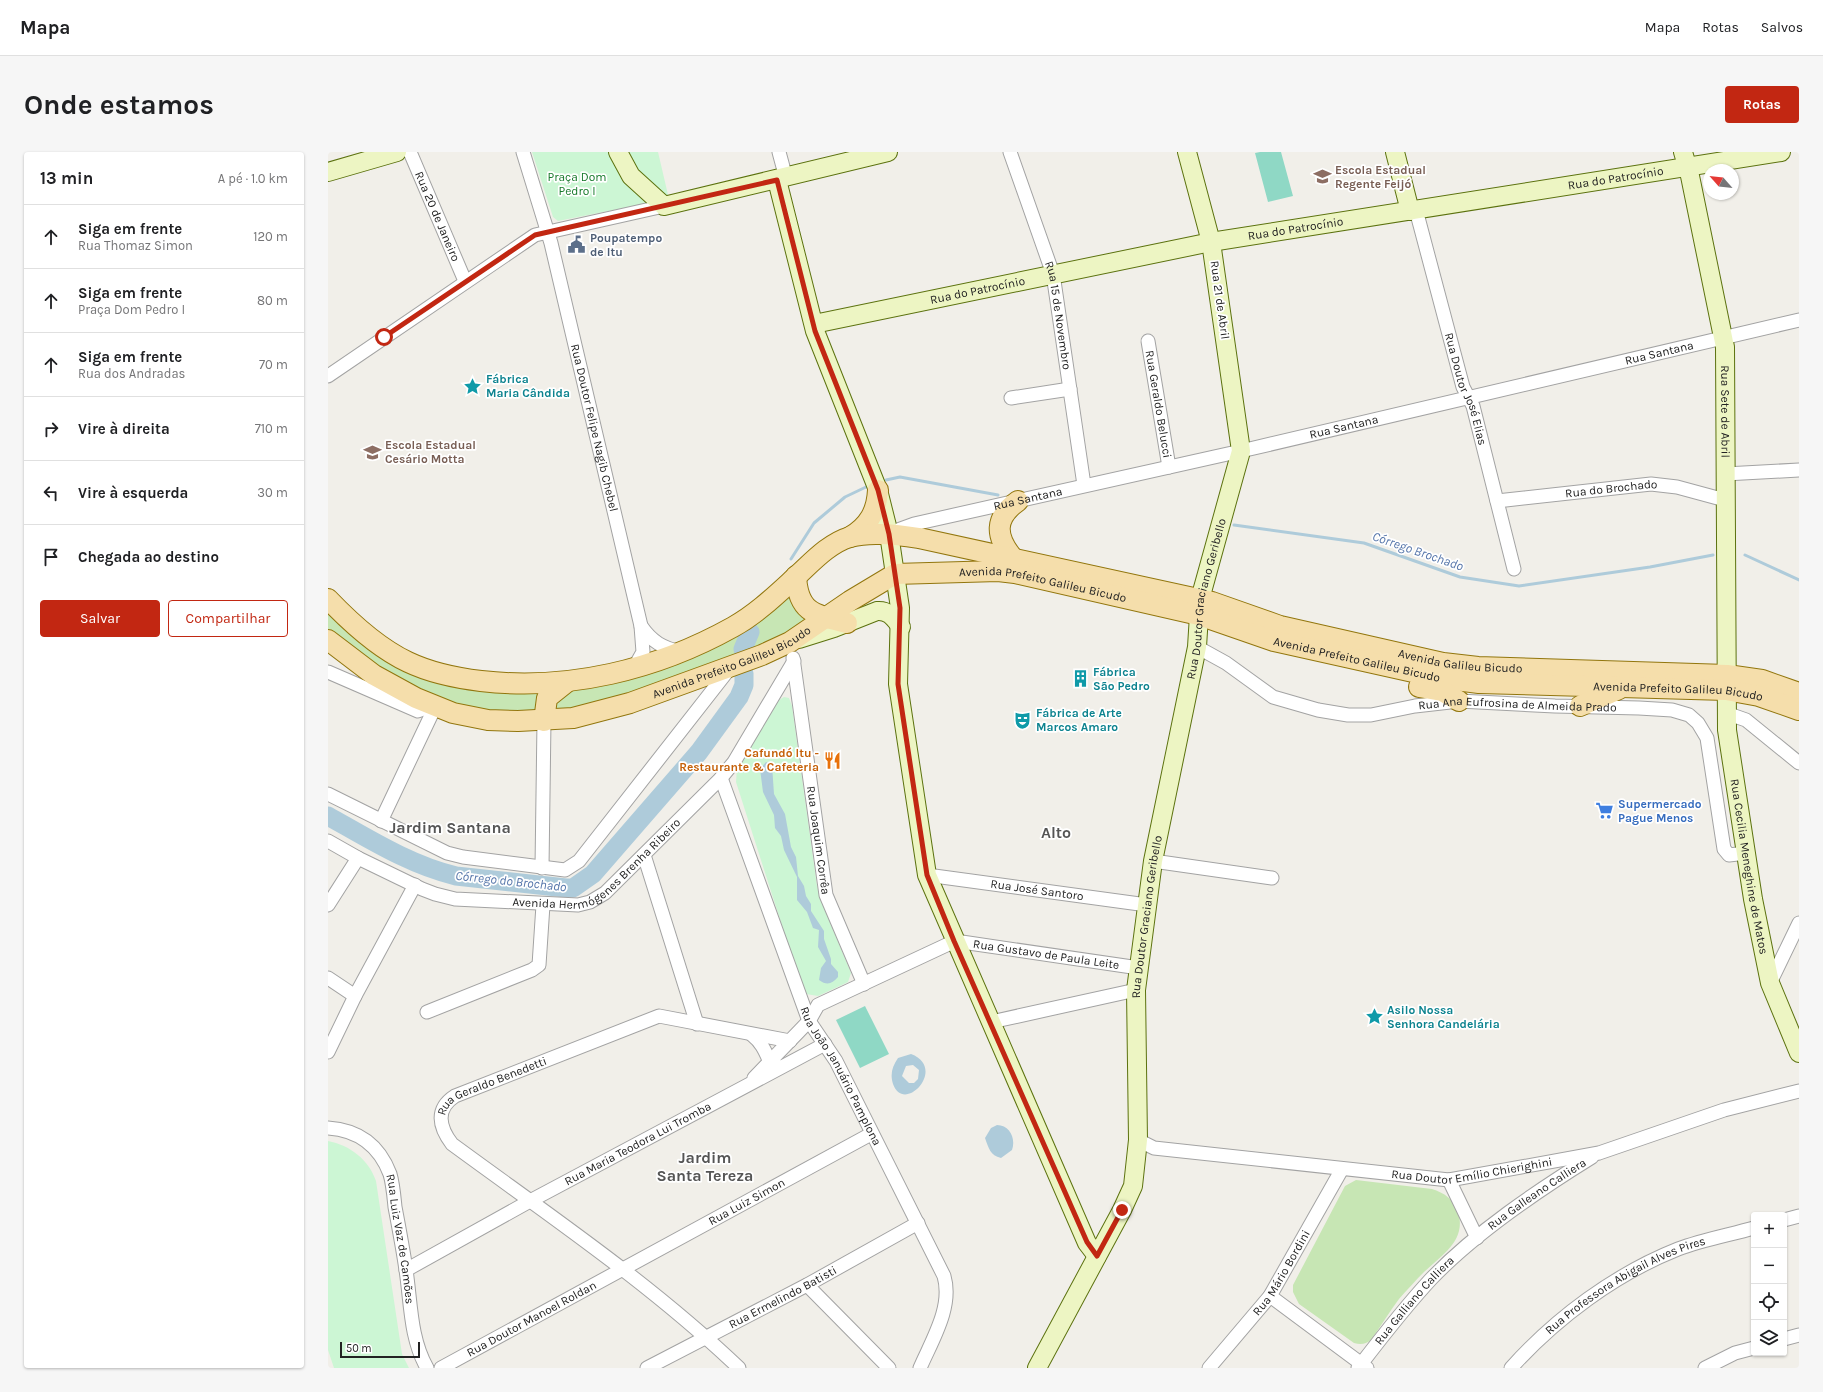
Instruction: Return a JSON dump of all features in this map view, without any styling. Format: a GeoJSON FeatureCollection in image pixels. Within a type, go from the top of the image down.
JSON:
{"type":"FeatureCollection","features":[{"type":"Feature","properties":{"kind":"main road"},"geometry":{"type":"LineString","coordinates":[[850,537],[859,532],[872,518],[878,500],[878,490]]}},
{"type":"Feature","properties":{"kind":"main road"},"geometry":{"type":"LineString","coordinates":[[1013,558],[1003,544],[1000,523],[1007,510],[1018,501]]}},
{"type":"Feature","properties":{"kind":"main road","name":"Avenida Prefeito Galileu Bicudo"},"geometry":{"type":"LineString","coordinates":[[328,599],[356,626],[388,651],[430,672],[506,684],[567,682],[634,668],[682,652],[733,627],[756,612],[826,551],[850,537],[889,534],[919,538],[1013,558],[1200,607],[1274,641],[1461,682],[1622,687],[1727,683],[1762,680],[1799,693]]}},
{"type":"Feature","properties":{"kind":"main road","name":"Avenida Prefeito Galileu Bicudo"},"geometry":{"type":"LineString","coordinates":[[328,640],[374,675],[434,706],[453,713],[488,720],[544,720],[573,718],[605,711],[730,667],[791,649],[825,618],[895,574],[1011,572],[1200,607]]}},
{"type":"Feature","properties":{"kind":"main road"},"geometry":{"type":"LineString","coordinates":[[796,576],[798,594],[801,602],[812,611],[825,618],[847,623]]}},
{"type":"Feature","properties":{"kind":"main road","name":"Avenida Galileu Bicudo"},"geometry":{"type":"LineString","coordinates":[[1200,607],[1449,664],[1727,683]]}},
{"type":"Feature","properties":{"kind":"main road"},"geometry":{"type":"LineString","coordinates":[[1375,664],[1406,683],[1442,692],[1459,701]]}},
{"type":"Feature","properties":{"kind":"main road"},"geometry":{"type":"LineString","coordinates":[[544,720],[547,698],[567,682]]}},
{"type":"Feature","properties":{"kind":"main road","name":"Avenida Prefeito Galileu Bicudo"},"geometry":{"type":"LineString","coordinates":[[1727,683],[1799,710]]}},
{"type":"Feature","properties":{"kind":"main road"},"geometry":{"type":"LineString","coordinates":[[1580,706],[1622,687]]}},
{"type":"Feature","properties":{"kind":"street"},"geometry":{"type":"LineString","coordinates":[[328,172],[397,152]]}},
{"type":"Feature","properties":{"kind":"street","name":"Rua 20 de Janeiro"},"geometry":{"type":"LineString","coordinates":[[410,152],[465,281]]}},
{"type":"Feature","properties":{"kind":"street"},"geometry":{"type":"LineString","coordinates":[[523,152],[547,231]]}},
{"type":"Feature","properties":{"kind":"street"},"geometry":{"type":"LineString","coordinates":[[618,152],[631,176],[643,190],[664,206]]}},
{"type":"Feature","properties":{"kind":"street"},"geometry":{"type":"LineString","coordinates":[[778,152],[781,179],[814,324],[878,490],[889,534],[900,608],[901,627],[898,684],[927,875],[954,941],[1087,1242],[1097,1256]]}},
{"type":"Feature","properties":{"kind":"street"},"geometry":{"type":"LineString","coordinates":[[328,376],[528,238],[547,231],[781,179],[888,152]]}},
{"type":"Feature","properties":{"kind":"street","name":"Rua 15 de Novembro"},"geometry":{"type":"LineString","coordinates":[[1010,152],[1053,274],[1084,485]]}},
{"type":"Feature","properties":{"kind":"street","name":"Rua 21 de Abril"},"geometry":{"type":"LineString","coordinates":[[1187,152],[1211,242],[1241,451]]}},
{"type":"Feature","properties":{"kind":"street","name":"Rua Doutor José Elias"},"geometry":{"type":"LineString","coordinates":[[1396,152],[1463,387],[1473,406],[1514,569]]}},
{"type":"Feature","properties":{"kind":"street","name":"Rua do Patrocínio"},"geometry":{"type":"LineString","coordinates":[[814,324],[1211,242],[1413,211],[1685,159],[1781,152]]}},
{"type":"Feature","properties":{"kind":"street","name":"Rua Sete de Abril"},"geometry":{"type":"LineString","coordinates":[[1685,159],[1725,347],[1727,683]]}},
{"type":"Feature","properties":{"kind":"street","name":"Rua Doutor Felipe Nagib Chebel"},"geometry":{"type":"LineString","coordinates":[[547,231],[640,626],[643,652],[634,668]]}},
{"type":"Feature","properties":{"kind":"street","name":"Rua Santana"},"geometry":{"type":"LineString","coordinates":[[889,534],[914,524],[1241,451],[1799,320]]}},
{"type":"Feature","properties":{"kind":"street","name":"Rua Geraldo Belucci"},"geometry":{"type":"LineString","coordinates":[[1148,341],[1169,467]]}},
{"type":"Feature","properties":{"kind":"street"},"geometry":{"type":"LineString","coordinates":[[1011,398],[1070,389]]}},
{"type":"Feature","properties":{"kind":"street","name":"Rua Doutor Graciano Geribello"},"geometry":{"type":"LineString","coordinates":[[1037,1368],[1133,1186],[1138,1140],[1136,990],[1153,861],[1197,647],[1200,607],[1241,451]]}},
{"type":"Feature","properties":{"kind":"street"},"geometry":{"type":"LineString","coordinates":[[1725,474],[1799,470]]}},
{"type":"Feature","properties":{"kind":"street","name":"Rua do Brochado"},"geometry":{"type":"LineString","coordinates":[[1497,501],[1650,484],[1678,487],[1726,500]]}},
{"type":"Feature","properties":{"kind":"street"},"geometry":{"type":"LineString","coordinates":[[791,649],[847,623],[881,611],[891,614],[901,627]]}},
{"type":"Feature","properties":{"kind":"street","name":"Rua Doutor Felipe Nagib Chebel"},"geometry":{"type":"LineString","coordinates":[[640,626],[654,642],[666,648],[682,652]]}},
{"type":"Feature","properties":{"kind":"street","name":"Rua Ana Eufrosina de Almeida Prado"},"geometry":{"type":"LineString","coordinates":[[1197,647],[1226,663],[1273,697],[1318,710],[1348,716],[1371,716],[1415,706],[1459,701],[1672,710],[1689,715],[1698,723],[1707,738],[1724,849],[1729,855],[1746,853]]}},
{"type":"Feature","properties":{"kind":"street","name":"Avenida Hermógenes Brenha Ribeiro"},"geometry":{"type":"LineString","coordinates":[[328,841],[358,858],[414,885],[435,894],[455,899],[578,906],[590,902],[605,893],[721,778],[734,762],[791,649]]}},
{"type":"Feature","properties":{"kind":"street","name":"Rua Joaquim Corrêa"},"geometry":{"type":"LineString","coordinates":[[791,649],[826,895],[864,984]]}},
{"type":"Feature","properties":{"kind":"street","name":"Avenida Hermógenes Brenha Ribeiro"},"geometry":{"type":"LineString","coordinates":[[328,794],[448,853],[542,868],[565,870],[579,861],[730,667]]}},
{"type":"Feature","properties":{"kind":"street"},"geometry":{"type":"LineString","coordinates":[[328,672],[418,712],[434,706]]}},
{"type":"Feature","properties":{"kind":"street","name":"Rua Cecilia Meneghine de Matos"},"geometry":{"type":"LineString","coordinates":[[1727,683],[1726,730],[1746,853],[1770,983],[1799,1053]]}},
{"type":"Feature","properties":{"kind":"street"},"geometry":{"type":"LineString","coordinates":[[381,821],[434,706]]}},
{"type":"Feature","properties":{"kind":"street"},"geometry":{"type":"LineString","coordinates":[[1726,712],[1746,720],[1799,763]]}},
{"type":"Feature","properties":{"kind":"street"},"geometry":{"type":"LineString","coordinates":[[542,868],[544,720]]}},
{"type":"Feature","properties":{"kind":"street","name":"Rua João Januário Pamplona"},"geometry":{"type":"LineString","coordinates":[[721,778],[809,1021],[836,1061],[871,1134],[944,1276],[947,1287],[946,1303],[941,1319],[920,1368]]}},
{"type":"Feature","properties":{"kind":"street"},"geometry":{"type":"LineString","coordinates":[[644,855],[697,1024]]}},
{"type":"Feature","properties":{"kind":"street"},"geometry":{"type":"LineString","coordinates":[[328,905],[358,858]]}},
{"type":"Feature","properties":{"kind":"street"},"geometry":{"type":"LineString","coordinates":[[1153,861],[1272,878]]}},
{"type":"Feature","properties":{"kind":"street","name":"Rua José Santoro"},"geometry":{"type":"LineString","coordinates":[[927,875],[1147,905]]}},
{"type":"Feature","properties":{"kind":"street"},"geometry":{"type":"LineString","coordinates":[[328,1052],[354,996],[414,885]]}},
{"type":"Feature","properties":{"kind":"street"},"geometry":{"type":"LineString","coordinates":[[427,1012],[532,970],[539,965],[543,905]]}},
{"type":"Feature","properties":{"kind":"street"},"geometry":{"type":"LineString","coordinates":[[1770,983],[1799,922]]}},
{"type":"Feature","properties":{"kind":"street","name":"Rua Maria Teodora Lui Tromba"},"geometry":{"type":"LineString","coordinates":[[745,1087],[809,1021],[818,1005],[954,941]]}},
{"type":"Feature","properties":{"kind":"street","name":"Rua Gustavo de Paula Leite"},"geometry":{"type":"LineString","coordinates":[[954,941],[1138,968]]}},
{"type":"Feature","properties":{"kind":"street"},"geometry":{"type":"LineString","coordinates":[[328,978],[354,996]]}},
{"type":"Feature","properties":{"kind":"street"},"geometry":{"type":"LineString","coordinates":[[991,1022],[1136,990]]}},
{"type":"Feature","properties":{"kind":"street","name":"Rua Geraldo Benedetti"},"geometry":{"type":"LineString","coordinates":[[739,1368],[706,1337],[622,1269],[452,1144],[444,1134],[441,1121],[442,1110],[447,1101],[455,1096],[659,1016],[752,1035],[790,1041]]}},
{"type":"Feature","properties":{"kind":"street"},"geometry":{"type":"LineString","coordinates":[[752,1035],[762,1045],[770,1062],[783,1067]]}},
{"type":"Feature","properties":{"kind":"street","name":"Rua Maria Teodora Lui Tromba"},"geometry":{"type":"LineString","coordinates":[[406,1270],[530,1201],[825,1044]]}},
{"type":"Feature","properties":{"kind":"street","name":"Rua Doutor Emílio Chierighini"},"geometry":{"type":"LineString","coordinates":[[1138,1140],[1154,1148],[1449,1180],[1599,1153],[1724,1110],[1799,1091]]}},
{"type":"Feature","properties":{"kind":"street","name":"Rua Luiz Vaz de Camões"},"geometry":{"type":"LineString","coordinates":[[328,1128],[343,1129],[360,1135],[377,1152],[390,1174],[406,1270],[414,1335],[421,1358],[427,1368]]}},
{"type":"Feature","properties":{"kind":"street","name":"Rua Luiz Simon"},"geometry":{"type":"LineString","coordinates":[[622,1269],[871,1134]]}},
{"type":"Feature","properties":{"kind":"street","name":"Rua Galleano Calliera"},"geometry":{"type":"LineString","coordinates":[[1476,1238],[1551,1182],[1599,1153]]}},
{"type":"Feature","properties":{"kind":"street"},"geometry":{"type":"LineString","coordinates":[[1546,1163],[1553,1171],[1551,1182]]}},
{"type":"Feature","properties":{"kind":"street","name":"Rua Mário Bordini"},"geometry":{"type":"LineString","coordinates":[[1209,1368],[1270,1296],[1342,1168]]}},
{"type":"Feature","properties":{"kind":"street"},"geometry":{"type":"LineString","coordinates":[[1449,1180],[1476,1238]]}},
{"type":"Feature","properties":{"kind":"street"},"geometry":{"type":"LineString","coordinates":[[1787,1219],[1799,1216]]}},
{"type":"Feature","properties":{"kind":"street","name":"Rua Ermelindo Batisti"},"geometry":{"type":"LineString","coordinates":[[647,1368],[807,1285],[918,1223]]}},
{"type":"Feature","properties":{"kind":"street","name":"Rua Professora Abigail Alves Pires"},"geometry":{"type":"LineString","coordinates":[[1511,1368],[1544,1334],[1570,1312],[1637,1269],[1678,1249],[1751,1229]]}},
{"type":"Feature","properties":{"kind":"street","name":"Rua Galliano Calliera"},"geometry":{"type":"LineString","coordinates":[[1362,1367],[1432,1279],[1476,1238]]}},
{"type":"Feature","properties":{"kind":"street","name":"Rua Doutor Manoel Roldan"},"geometry":{"type":"LineString","coordinates":[[441,1368],[622,1269]]}},
{"type":"Feature","properties":{"kind":"street"},"geometry":{"type":"LineString","coordinates":[[807,1285],[889,1368]]}},
{"type":"Feature","properties":{"kind":"street"},"geometry":{"type":"LineString","coordinates":[[1270,1296],[1362,1367]]}},
{"type":"Feature","properties":{"kind":"street"},"geometry":{"type":"LineString","coordinates":[[1787,1338],[1799,1335]]}},
{"type":"Feature","properties":{"kind":"street"},"geometry":{"type":"LineString","coordinates":[[1705,1368],[1735,1353],[1751,1349]]}},
{"type":"Feature","properties":{"kind":"green space","name":"Praça Dom Pedro I"},"geometry":{"type":"Polygon","coordinates":[[[532,152],[658,152],[669,199],[558,221],[553,217],[532,152]]]}},
{"type":"Feature","properties":{"kind":"green space"},"geometry":{"type":"Polygon","coordinates":[[[1281,152],[1293,196],[1268,202],[1255,153],[1281,152]]]}},
{"type":"Feature","properties":{"kind":"green space"},"geometry":{"type":"Polygon","coordinates":[[[791,592],[794,606],[811,621],[799,630],[623,702],[518,715],[464,708],[397,680],[328,633],[328,612],[399,667],[589,685],[791,592]]]}},
{"type":"Feature","properties":{"kind":"green space"},"geometry":{"type":"Polygon","coordinates":[[[784,697],[789,698],[792,706],[817,886],[822,903],[851,973],[848,982],[818,996],[806,994],[800,982],[736,782],[737,768],[741,759],[779,700],[784,697]]]}},
{"type":"Feature","properties":{"kind":"green space"},"geometry":{"type":"Polygon","coordinates":[[[865,1006],[889,1054],[860,1068],[836,1020],[865,1006]]]}},
{"type":"Feature","properties":{"kind":"green space"},"geometry":{"type":"Polygon","coordinates":[[[328,1141],[344,1146],[364,1160],[373,1173],[376,1181],[402,1354],[409,1368],[334,1368],[328,1350],[328,1141]]]}},
{"type":"Feature","properties":{"kind":"green space"},"geometry":{"type":"Polygon","coordinates":[[[1356,1180],[1432,1189],[1448,1197],[1454,1203],[1460,1222],[1456,1239],[1451,1246],[1399,1299],[1371,1340],[1361,1344],[1354,1343],[1299,1304],[1293,1292],[1293,1285],[1345,1186],[1356,1180]]]}},
{"type":"Feature","properties":{"kind":"water"},"geometry":{"type":"Polygon","coordinates":[[[766,762],[772,765],[774,794],[785,814],[791,847],[796,857],[798,876],[804,886],[806,896],[811,904],[811,911],[824,931],[824,939],[831,959],[831,964],[838,972],[838,977],[834,981],[827,984],[819,980],[821,968],[826,961],[818,947],[819,930],[813,928],[807,912],[797,900],[797,877],[784,850],[781,836],[775,828],[774,815],[763,792],[760,769],[766,762]]]}},
{"type":"Feature","properties":{"kind":"water"},"geometry":{"type":"Polygon","coordinates":[[[911,1054],[921,1061],[925,1069],[924,1078],[920,1086],[913,1092],[906,1094],[898,1092],[893,1084],[892,1071],[898,1058],[911,1054]],[[913,1065],[906,1066],[902,1076],[909,1083],[914,1083],[918,1079],[919,1070],[913,1065]]]}},
{"type":"Feature","properties":{"kind":"water"},"geometry":{"type":"Polygon","coordinates":[[[997,1125],[1005,1127],[1009,1130],[1013,1141],[1012,1150],[1001,1158],[992,1153],[985,1138],[991,1128],[997,1125]]]}},
{"type":"Feature","properties":{"kind":"waterway","name":"Córrego do Brochado"},"geometry":{"type":"LineString","coordinates":[[886,480],[900,477],[998,495]]}},
{"type":"Feature","properties":{"kind":"waterway","name":"Córrego do Brochado"},"geometry":{"type":"LineString","coordinates":[[791,559],[814,523],[845,497],[866,487]]}},
{"type":"Feature","properties":{"kind":"waterway","name":"Córrego Brochado"},"geometry":{"type":"LineString","coordinates":[[1234,525],[1364,543],[1460,577],[1519,586],[1650,567],[1713,555]]}},
{"type":"Feature","properties":{"kind":"waterway","name":"Córrego do Brochado"},"geometry":{"type":"LineString","coordinates":[[1745,555],[1799,580]]}},
{"type":"Feature","properties":{"kind":"waterway","name":"Córrego do Brochado"},"geometry":{"type":"LineString","coordinates":[[743,649],[750,632]]}},
{"type":"Feature","properties":{"kind":"waterway","name":"Córrego do Brochado"},"geometry":{"type":"LineString","coordinates":[[328,816],[406,858],[456,876],[573,888],[593,874],[699,752],[739,697],[744,685],[744,673]]}},
{"type":"Feature","properties":{"kind":"place","name":"Escola Estadual Regente Feijó"},"geometry":{"type":"Point","coordinates":[1322,177]}},
{"type":"Feature","properties":{"kind":"place","name":"Poupatempo de Itu"},"geometry":{"type":"Point","coordinates":[577,245]}},
{"type":"Feature","properties":{"kind":"place","name":"Fábrica Maria Cândida"},"geometry":{"type":"Point","coordinates":[473,386]}},
{"type":"Feature","properties":{"kind":"place","name":"Escola Estadual Cesário Motta"},"geometry":{"type":"Point","coordinates":[372,452]}},
{"type":"Feature","properties":{"kind":"place","name":"Fábrica São Pedro"},"geometry":{"type":"Point","coordinates":[1080,679]}},
{"type":"Feature","properties":{"kind":"place","name":"Fábrica de Arte Marcos Amaro"},"geometry":{"type":"Point","coordinates":[1023,720]}},
{"type":"Feature","properties":{"kind":"place","name":"Cafundó Itu - Restaurante & Cafeteria"},"geometry":{"type":"Point","coordinates":[832,760]}},
{"type":"Feature","properties":{"kind":"place","name":"Supermercado Pague Menos"},"geometry":{"type":"Point","coordinates":[1605,811]}},
{"type":"Feature","properties":{"kind":"place","name":"Asilo Nossa Senhora Candelária"},"geometry":{"type":"Point","coordinates":[1374,1017]}},
{"type":"Feature","properties":{"kind":"district","name":"Jardim Santana"},"geometry":{"type":"Point","coordinates":[450,827]}},
{"type":"Feature","properties":{"kind":"district","name":"Alto"},"geometry":{"type":"Point","coordinates":[1056,832]}},
{"type":"Feature","properties":{"kind":"district","name":"Jardim Santa Tereza"},"geometry":{"type":"Point","coordinates":[705,1166]}},
{"type":"Feature","properties":{"kind":"route"},"geometry":{"type":"LineString","coordinates":[[384,337],[528,238],[535,235],[547,231],[675,204],[777,180],[815,331],[878,490],[886,516],[900,608],[901,627],[898,684],[927,875],[954,941],[1087,1242],[1097,1256],[1122,1210]]}}]}
